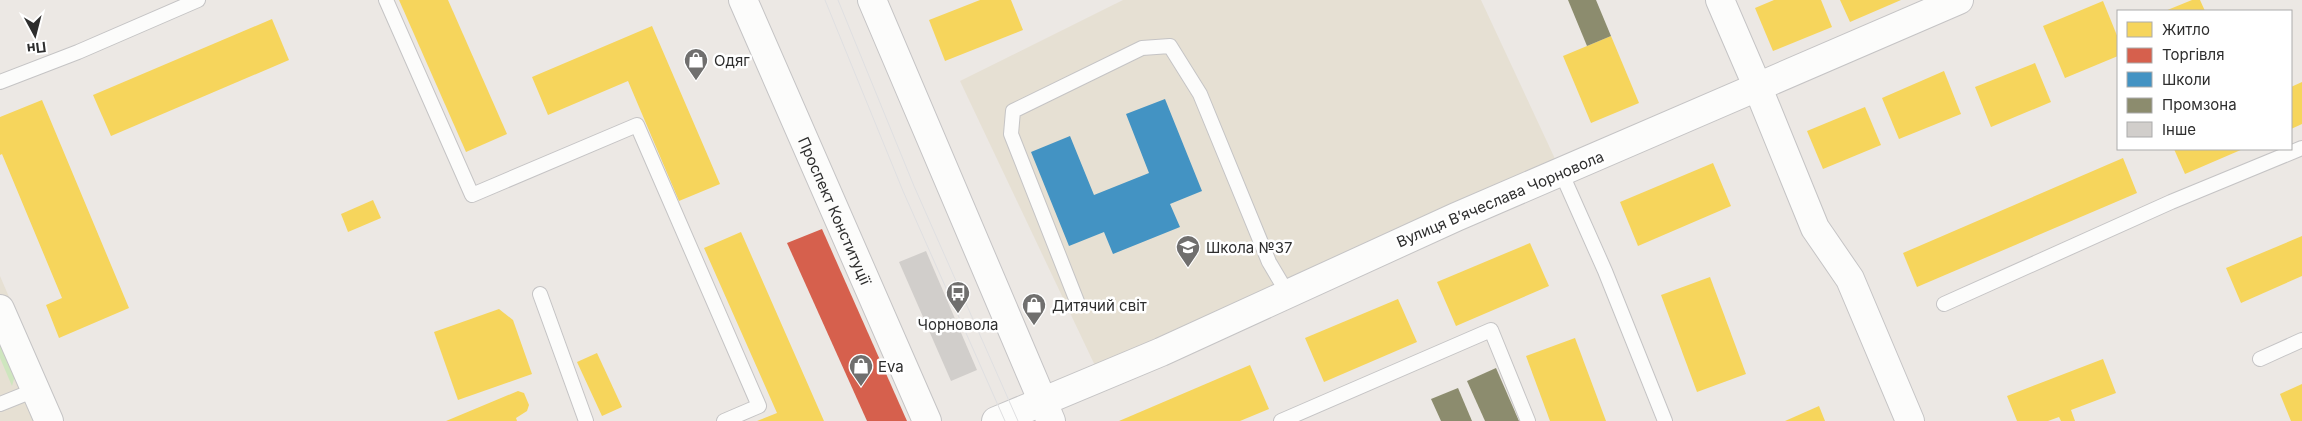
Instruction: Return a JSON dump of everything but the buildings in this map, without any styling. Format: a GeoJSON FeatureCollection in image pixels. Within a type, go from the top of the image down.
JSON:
{"type":"FeatureCollection","features":[{"type":"Feature","properties":{"kind":"street","name":"Проспект Конституції"},"geometry":{"type":"LineString","coordinates":[[743,0],[926,421]]}},
{"type":"Feature","properties":{"kind":"street"},"geometry":{"type":"LineString","coordinates":[[872,0],[1046,411],[996,421]]}},
{"type":"Feature","properties":{"kind":"street"},"geometry":{"type":"LineString","coordinates":[[1720,0],[1815,228],[1850,279],[1910,421]]}},
{"type":"Feature","properties":{"kind":"street","name":"Вулиця Вʼячеслава Чорновола"},"geometry":{"type":"LineString","coordinates":[[1046,411],[1161,352],[1456,216],[1758,88],[1959,0]]}},
{"type":"Feature","properties":{"kind":"street"},"geometry":{"type":"LineString","coordinates":[[0,309],[49,421]]}},
{"type":"Feature","properties":{"kind":"lane"},"geometry":{"type":"LineString","coordinates":[[0,82],[78,52],[198,0]]}},
{"type":"Feature","properties":{"kind":"lane"},"geometry":{"type":"LineString","coordinates":[[386,0],[472,195],[637,125],[759,406],[724,421]]}},
{"type":"Feature","properties":{"kind":"lane"},"geometry":{"type":"LineString","coordinates":[[1078,304],[1010,134],[1013,111],[1142,48],[1170,46],[1200,94],[1269,262],[1288,294]]}},
{"type":"Feature","properties":{"kind":"lane"},"geometry":{"type":"LineString","coordinates":[[1944,304],[2171,202],[2302,148]]}},
{"type":"Feature","properties":{"kind":"lane"},"geometry":{"type":"LineString","coordinates":[[1561,172],[1605,271],[1666,421]]}},
{"type":"Feature","properties":{"kind":"lane"},"geometry":{"type":"LineString","coordinates":[[540,294],[586,421]]}},
{"type":"Feature","properties":{"kind":"lane"},"geometry":{"type":"LineString","coordinates":[[1281,421],[1491,330],[1528,421]]}},
{"type":"Feature","properties":{"kind":"lane"},"geometry":{"type":"LineString","coordinates":[[2260,360],[2302,340]]}},
{"type":"Feature","properties":{"kind":"lane"},"geometry":{"type":"LineString","coordinates":[[0,404],[35,390]]}},
{"type":"Feature","properties":{"kind":"shaded area","name":"Школа №37"},"geometry":{"type":"Polygon","coordinates":[[[1123,0],[1481,0],[1556,161],[1099,374],[960,81],[1123,0]]]}},
{"type":"Feature","properties":{"kind":"shaded area"},"geometry":{"type":"Polygon","coordinates":[[[0,276],[62,421],[0,421],[0,276]]]}},
{"type":"Feature","properties":{"kind":"green space"},"geometry":{"type":"Polygon","coordinates":[[[0,336],[16,372],[12,386],[0,358],[0,336]]]}},
{"type":"Feature","properties":{"kind":"tram line"},"geometry":{"type":"LineString","coordinates":[[825,0],[903,191],[1005,421]]}},
{"type":"Feature","properties":{"kind":"tram line"},"geometry":{"type":"LineString","coordinates":[[838,0],[914,186],[1018,421]]}},
{"type":"Feature","properties":{"kind":"place","name":"Одяг"},"geometry":{"type":"Point","coordinates":[696,81]}},
{"type":"Feature","properties":{"kind":"place","name":"Школа №37"},"geometry":{"type":"Point","coordinates":[1188,268]}},
{"type":"Feature","properties":{"kind":"place","name":"Чорновола"},"geometry":{"type":"Point","coordinates":[958,314]}},
{"type":"Feature","properties":{"kind":"place","name":"Дитячий світ"},"geometry":{"type":"Point","coordinates":[1034,326]}},
{"type":"Feature","properties":{"kind":"place","name":"Eva"},"geometry":{"type":"Point","coordinates":[861,387]}}]}
